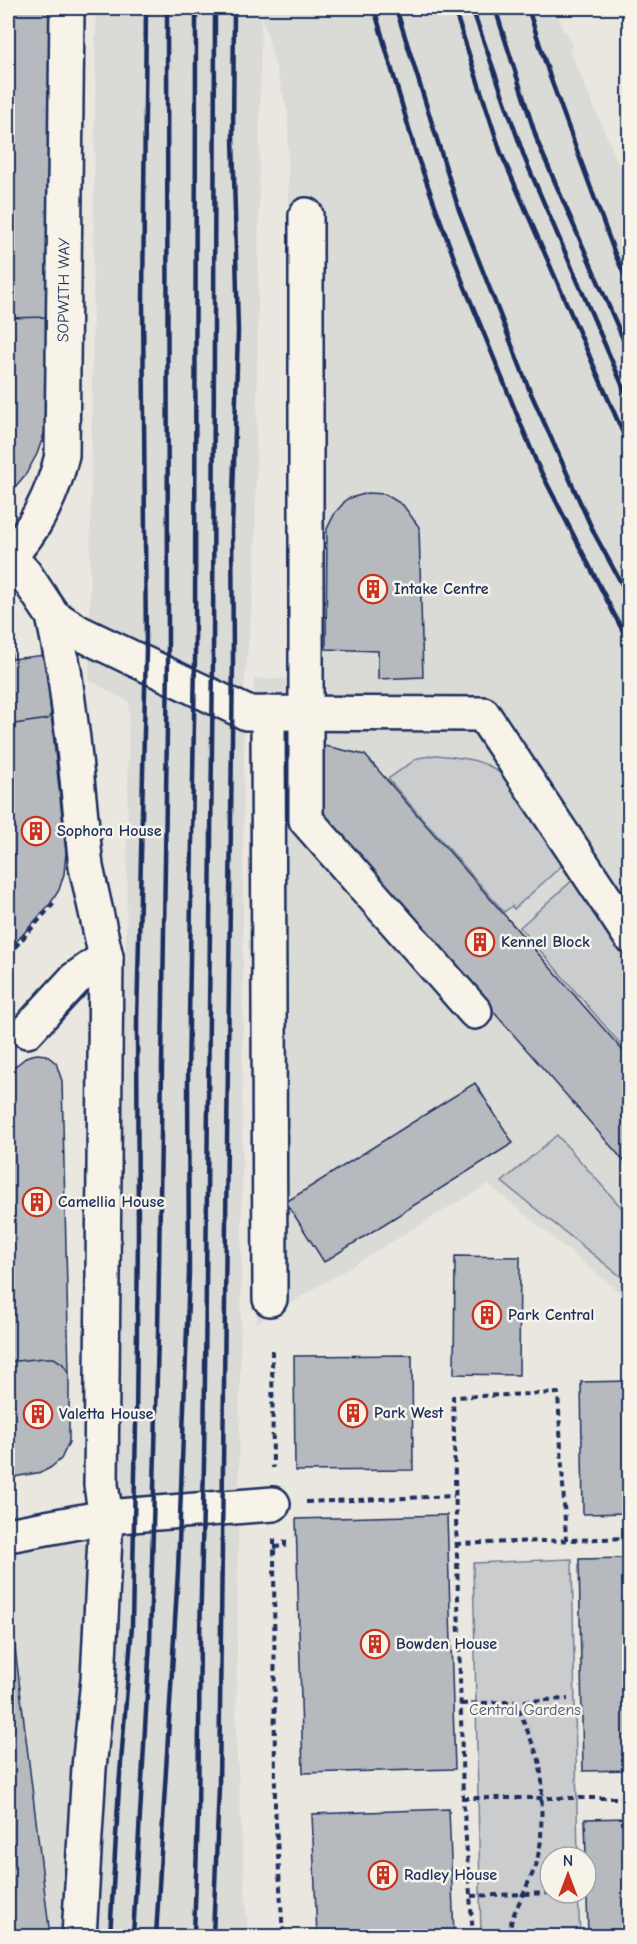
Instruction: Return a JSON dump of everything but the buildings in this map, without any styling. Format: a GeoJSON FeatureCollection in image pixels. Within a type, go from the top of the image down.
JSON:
{"type":"FeatureCollection","features":[{"type":"Feature","properties":{"kind":"street","name":"SOPWITH WAY"},"geometry":{"type":"LineString","coordinates":[[8,556],[27,535],[41,512],[58,473],[62,454],[68,8]]}},
{"type":"Feature","properties":{"kind":"street"},"geometry":{"type":"LineString","coordinates":[[306,215],[306,820],[475,1012]]}},
{"type":"Feature","properties":{"kind":"street"},"geometry":{"type":"LineString","coordinates":[[8,556],[25,573],[53,616],[64,670],[86,867],[106,957],[101,1485],[106,1517],[98,1680],[89,1768],[79,1936]]}},
{"type":"Feature","properties":{"kind":"street"},"geometry":{"type":"LineString","coordinates":[[53,616],[80,633],[247,713],[483,714],[630,936]]}},
{"type":"Feature","properties":{"kind":"street"},"geometry":{"type":"LineString","coordinates":[[268,713],[270,1299]]}},
{"type":"Feature","properties":{"kind":"street"},"geometry":{"type":"LineString","coordinates":[[27,1031],[75,979],[106,957]]}},
{"type":"Feature","properties":{"kind":"street"},"geometry":{"type":"LineString","coordinates":[[8,1534],[106,1517],[285,1503]]}},
{"type":"Feature","properties":{"kind":"path"},"geometry":{"type":"LineString","coordinates":[[8,955],[25,936]]}},
{"type":"Feature","properties":{"kind":"path"},"geometry":{"type":"LineString","coordinates":[[272,1350],[285,1503],[274,1547],[275,1807],[283,1936]]}},
{"type":"Feature","properties":{"kind":"path"},"geometry":{"type":"LineString","coordinates":[[473,1936],[463,1798],[453,1396],[558,1393],[566,1540]]}},
{"type":"Feature","properties":{"kind":"path"},"geometry":{"type":"LineString","coordinates":[[285,1503],[455,1496]]}},
{"type":"Feature","properties":{"kind":"path"},"geometry":{"type":"LineString","coordinates":[[274,1547],[285,1546],[285,1535]]}},
{"type":"Feature","properties":{"kind":"path"},"geometry":{"type":"LineString","coordinates":[[456,1544],[630,1538]]}},
{"type":"Feature","properties":{"kind":"path"},"geometry":{"type":"LineString","coordinates":[[460,1704],[568,1699]]}},
{"type":"Feature","properties":{"kind":"path"},"geometry":{"type":"LineString","coordinates":[[509,1936],[512,1918],[536,1866],[542,1841],[543,1798],[539,1760],[516,1702]]}},
{"type":"Feature","properties":{"kind":"path"},"geometry":{"type":"LineString","coordinates":[[463,1798],[630,1798]]}},
{"type":"Feature","properties":{"kind":"path"},"geometry":{"type":"LineString","coordinates":[[471,1896],[538,1893]]}},
{"type":"Feature","properties":{"kind":"shaded area"},"geometry":{"type":"Polygon","coordinates":[[[96,8],[556,8],[572,47],[569,49],[629,188],[629,1300],[488,1184],[257,1323],[254,679],[291,679],[288,113],[261,12],[255,574],[244,687],[242,1219],[236,1740],[248,1936],[8,1936],[8,1550],[119,1539],[129,702],[89,680],[96,8]]]}},
{"type":"Feature","properties":{"kind":"green space"},"geometry":{"type":"Polygon","coordinates":[[[436,755],[478,762],[501,774],[521,796],[566,862],[514,909],[512,906],[504,912],[388,779],[418,758],[436,755]]]}},
{"type":"Feature","properties":{"kind":"green space"},"geometry":{"type":"Polygon","coordinates":[[[574,879],[629,961],[629,1054],[520,927],[574,879]]]}},
{"type":"Feature","properties":{"kind":"green space"},"geometry":{"type":"Polygon","coordinates":[[[557,1135],[629,1216],[629,1283],[502,1182],[557,1135]]]}},
{"type":"Feature","properties":{"kind":"green space","name":"Central Gardens"},"geometry":{"type":"Polygon","coordinates":[[[572,1559],[578,1845],[538,1845],[538,1905],[579,1905],[580,1936],[481,1936],[473,1563],[572,1559]]]}},
{"type":"Feature","properties":{"kind":"railway"},"geometry":{"type":"LineString","coordinates":[[110,1936],[132,1626],[136,1423],[137,1021],[146,649],[143,302],[146,8]]}},
{"type":"Feature","properties":{"kind":"railway"},"geometry":{"type":"LineString","coordinates":[[133,1936],[150,1642],[158,1335],[168,661],[167,8]]}},
{"type":"Feature","properties":{"kind":"railway"},"geometry":{"type":"LineString","coordinates":[[156,1936],[178,1571],[189,1272],[188,1082],[195,657],[196,8]]}},
{"type":"Feature","properties":{"kind":"railway"},"geometry":{"type":"LineString","coordinates":[[194,1936],[204,1462],[213,657],[215,8]]}},
{"type":"Feature","properties":{"kind":"railway"},"geometry":{"type":"LineString","coordinates":[[213,1936],[219,1787],[233,657],[232,529],[238,331],[233,136],[234,8]]}},
{"type":"Feature","properties":{"kind":"railway"},"geometry":{"type":"LineString","coordinates":[[374,8],[416,153],[462,280],[538,466],[630,645]]}},
{"type":"Feature","properties":{"kind":"railway"},"geometry":{"type":"LineString","coordinates":[[396,8],[459,210],[529,389],[594,533],[630,599]]}},
{"type":"Feature","properties":{"kind":"railway"},"geometry":{"type":"LineString","coordinates":[[454,8],[501,153],[630,449]]}},
{"type":"Feature","properties":{"kind":"railway"},"geometry":{"type":"LineString","coordinates":[[472,8],[525,159],[630,403]]}},
{"type":"Feature","properties":{"kind":"railway"},"geometry":{"type":"LineString","coordinates":[[495,8],[538,143],[630,355]]}},
{"type":"Feature","properties":{"kind":"railway"},"geometry":{"type":"LineString","coordinates":[[528,8],[550,77],[615,254],[630,287]]}},
{"type":"Feature","properties":{"kind":"place","name":"Intake Centre"},"geometry":{"type":"Point","coordinates":[373,589]}},
{"type":"Feature","properties":{"kind":"place","name":"Sophora House"},"geometry":{"type":"Point","coordinates":[36,831]}},
{"type":"Feature","properties":{"kind":"place","name":"Kennel Block"},"geometry":{"type":"Point","coordinates":[480,942]}},
{"type":"Feature","properties":{"kind":"place","name":"Camellia House"},"geometry":{"type":"Point","coordinates":[37,1202]}},
{"type":"Feature","properties":{"kind":"place","name":"Park Central"},"geometry":{"type":"Point","coordinates":[487,1315]}},
{"type":"Feature","properties":{"kind":"place","name":"Park West"},"geometry":{"type":"Point","coordinates":[353,1413]}},
{"type":"Feature","properties":{"kind":"place","name":"Valetta House"},"geometry":{"type":"Point","coordinates":[38,1414]}},
{"type":"Feature","properties":{"kind":"place","name":"Bowden House"},"geometry":{"type":"Point","coordinates":[375,1644]}},
{"type":"Feature","properties":{"kind":"place","name":"Radley House"},"geometry":{"type":"Point","coordinates":[383,1875]}}]}
